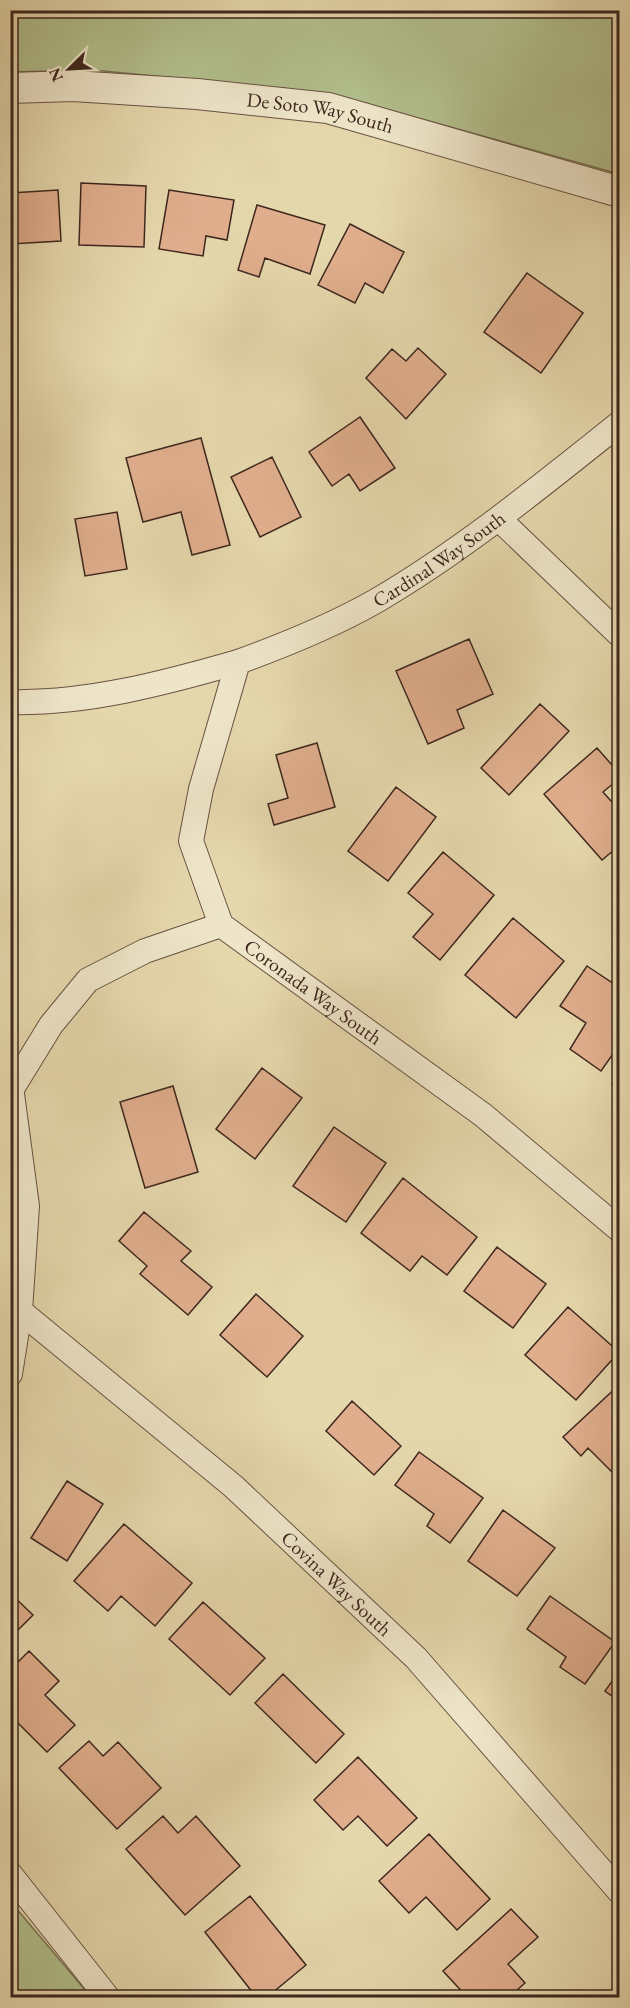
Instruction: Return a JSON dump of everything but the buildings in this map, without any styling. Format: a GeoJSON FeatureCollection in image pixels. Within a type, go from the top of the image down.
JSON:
{"type":"FeatureCollection","features":[{"type":"Feature","properties":{"kind":"street","name":"De Soto Way South"},"geometry":{"type":"LineString","coordinates":[[10,88],[73,86],[197,94],[328,108],[620,192]]}},
{"type":"Feature","properties":{"kind":"street","name":"Cardinal Way South"},"geometry":{"type":"LineString","coordinates":[[10,702],[41,702],[176,680],[238,662],[305,637],[375,602],[429,568],[499,519],[620,423]]}},
{"type":"Feature","properties":{"kind":"street"},"geometry":{"type":"LineString","coordinates":[[499,519],[620,635]]}},
{"type":"Feature","properties":{"kind":"street"},"geometry":{"type":"LineString","coordinates":[[10,1374],[20,1311],[27,1206],[12,1083],[51,1025],[87,980],[145,951],[221,925],[191,841],[201,789],[238,662]]}},
{"type":"Feature","properties":{"kind":"street","name":"Coronada Way South"},"geometry":{"type":"LineString","coordinates":[[221,925],[483,1115],[620,1230]]}},
{"type":"Feature","properties":{"kind":"street","name":"Covina Way South"},"geometry":{"type":"LineString","coordinates":[[20,1311],[233,1486],[416,1658],[620,1892]]}},
{"type":"Feature","properties":{"kind":"street"},"geometry":{"type":"LineString","coordinates":[[10,1874],[108,1998]]}},
{"type":"Feature","properties":{"kind":"green space"},"geometry":{"type":"Polygon","coordinates":[[[10,11],[619,11],[619,174],[357,101],[288,89],[93,70],[11,72],[10,11]]]}},
{"type":"Feature","properties":{"kind":"green space"},"geometry":{"type":"Polygon","coordinates":[[[10,1901],[91,1997],[11,1997],[10,1901]]]}}]}
